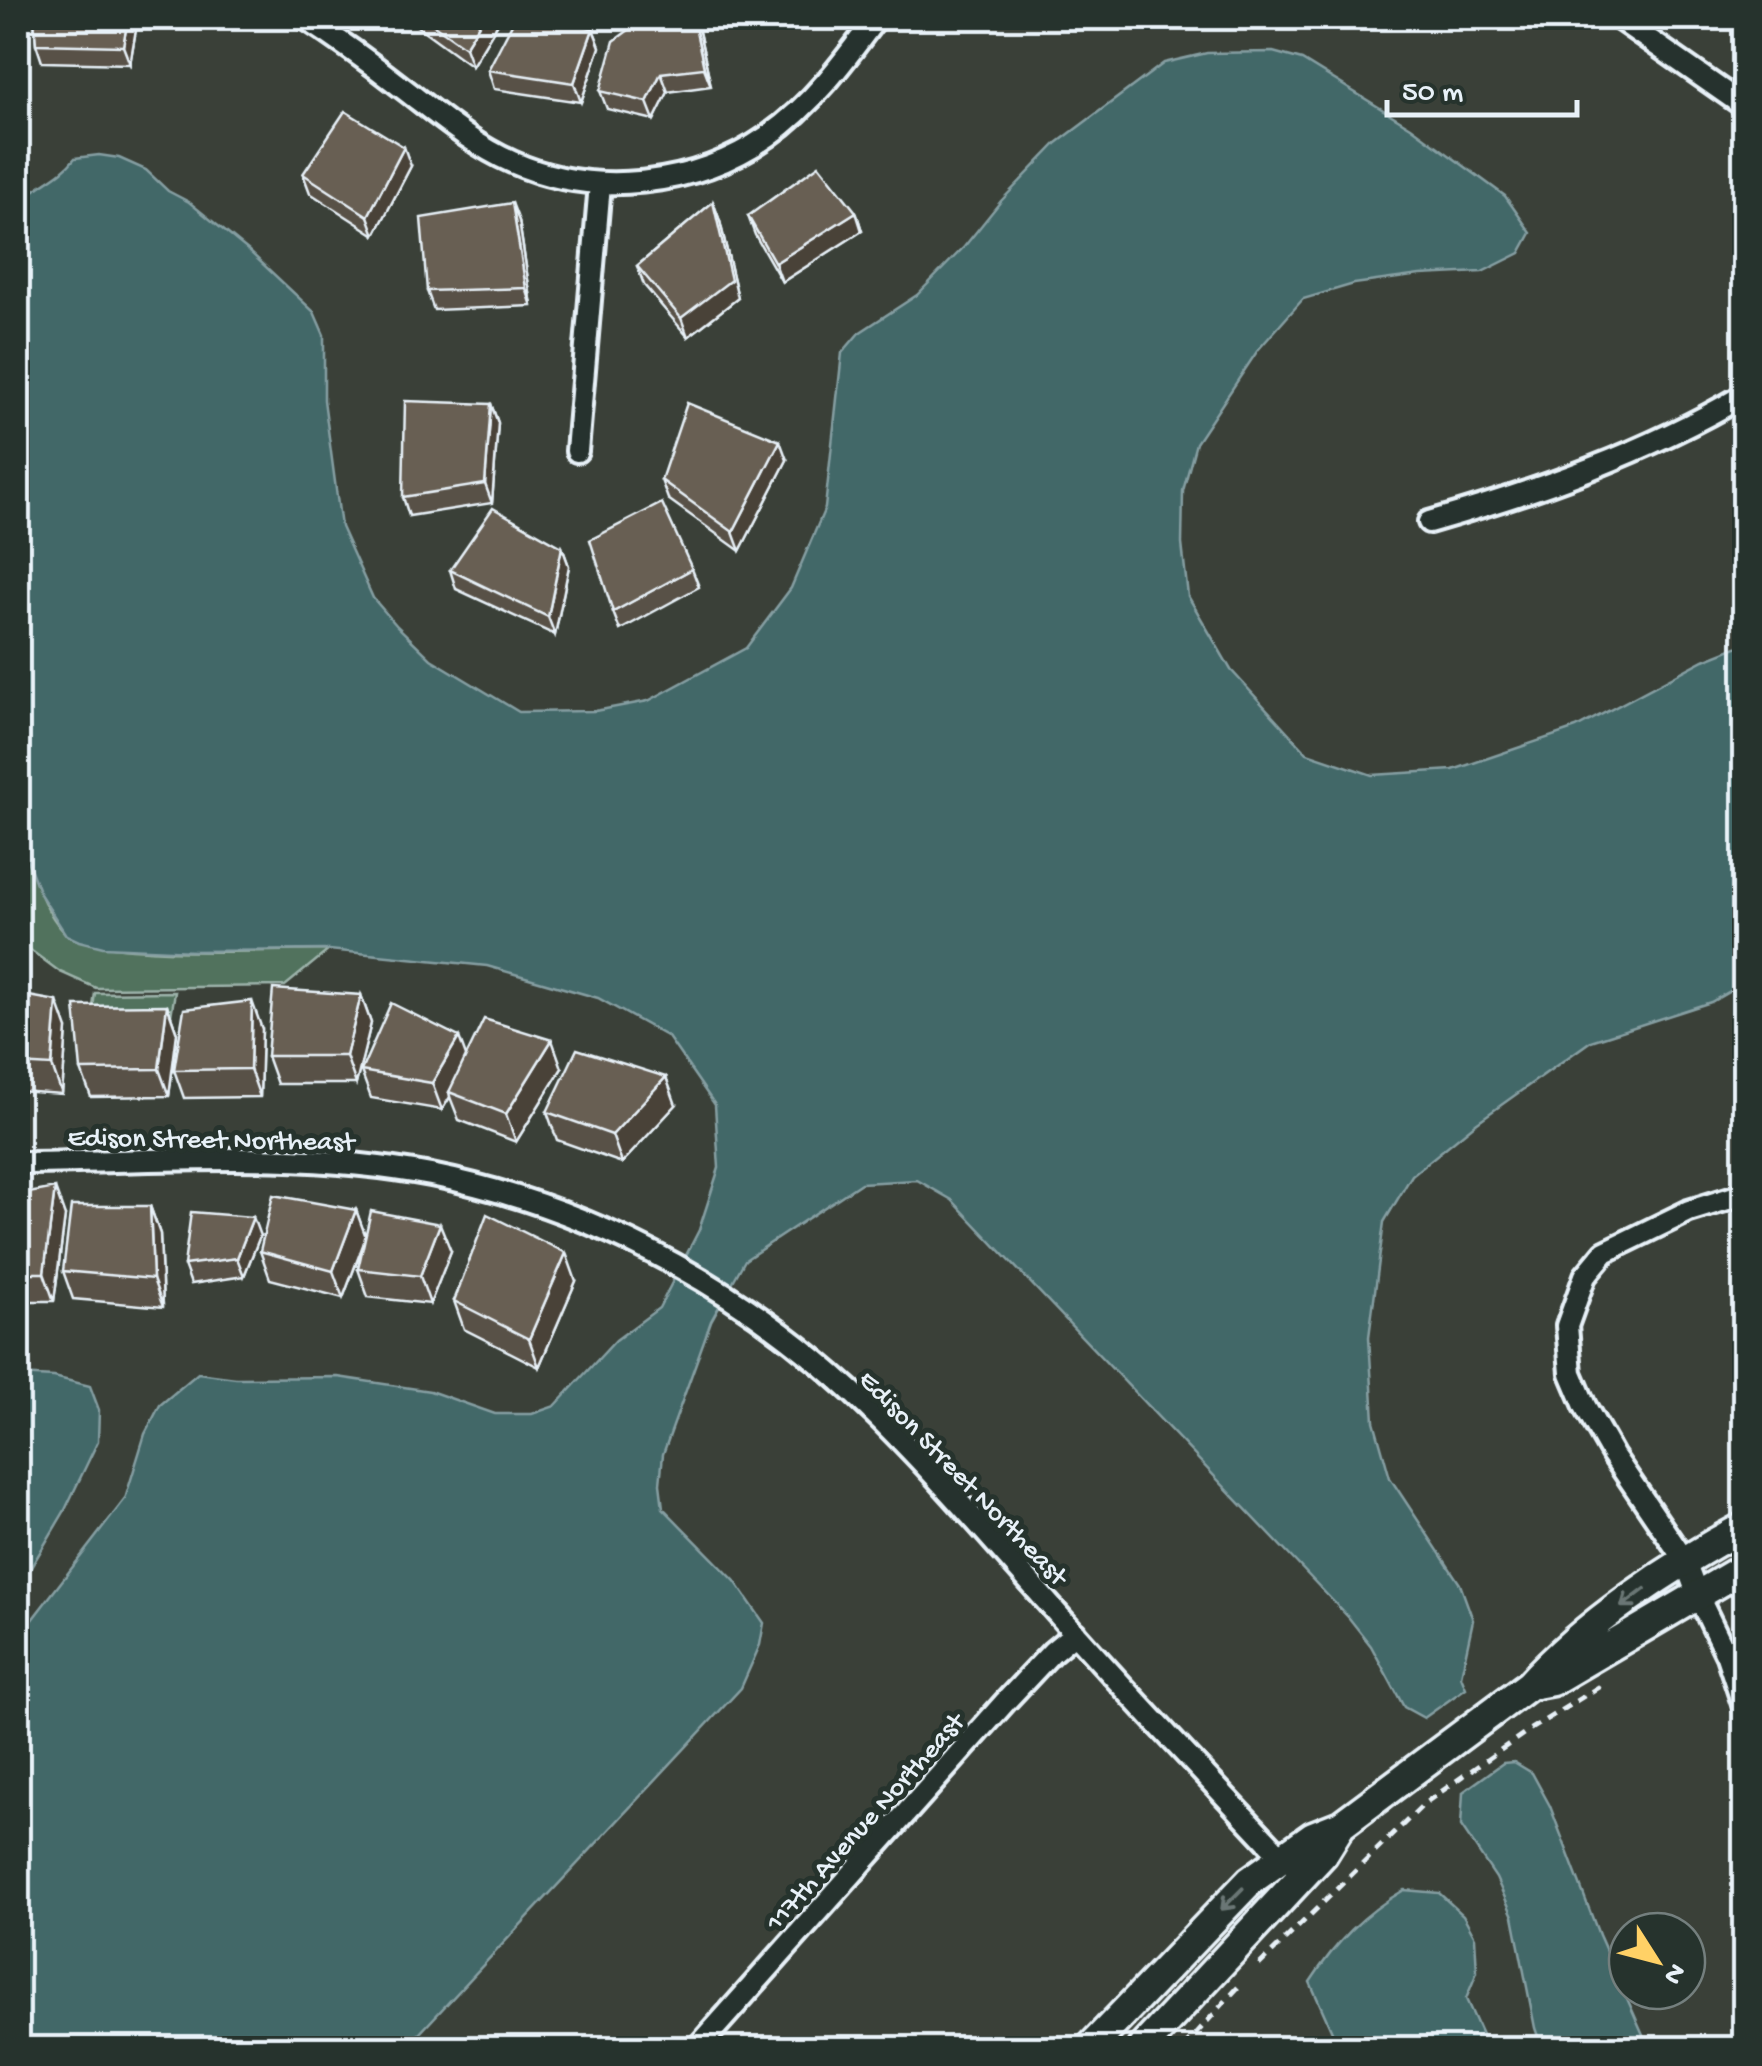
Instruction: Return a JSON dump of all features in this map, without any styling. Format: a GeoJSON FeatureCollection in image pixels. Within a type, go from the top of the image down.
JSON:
{"type":"FeatureCollection","features":[{"type":"Feature","properties":{"kind":"street"},"geometry":{"type":"LineString","coordinates":[[304,18],[479,144],[514,163],[600,184],[649,182],[691,171],[730,158],[767,137],[808,100],[876,18]]}},
{"type":"Feature","properties":{"kind":"street"},"geometry":{"type":"LineString","coordinates":[[1618,18],[1744,106]]}},
{"type":"Feature","properties":{"kind":"street"},"geometry":{"type":"LineString","coordinates":[[577,451],[600,184]]}},
{"type":"Feature","properties":{"kind":"street"},"geometry":{"type":"LineString","coordinates":[[1429,522],[1577,474],[1693,425],[1744,395]]}},
{"type":"Feature","properties":{"kind":"street","name":"Edison Street Northeast"},"geometry":{"type":"LineString","coordinates":[[18,1162],[215,1158],[365,1165],[431,1175],[517,1196],[650,1249],[802,1349],[879,1418],[1281,1856]]}},
{"type":"Feature","properties":{"kind":"street"},"geometry":{"type":"LineString","coordinates":[[1744,1194],[1689,1211],[1606,1252],[1585,1276],[1567,1326],[1571,1373],[1585,1406],[1613,1455],[1685,1561],[1727,1656],[1744,1707]]}},
{"type":"Feature","properties":{"kind":"street"},"geometry":{"type":"LineString","coordinates":[[1142,2048],[1323,1854],[1341,1826],[1685,1561],[1744,1528]]}},
{"type":"Feature","properties":{"kind":"street"},"geometry":{"type":"LineString","coordinates":[[1523,1689],[1552,1681],[1744,1568]]}},
{"type":"Feature","properties":{"kind":"street","name":"117th Avenue Northeast"},"geometry":{"type":"LineString","coordinates":[[697,2048],[1006,1701],[1075,1633]]}},
{"type":"Feature","properties":{"kind":"street"},"geometry":{"type":"LineString","coordinates":[[1090,2048],[1226,1904],[1281,1856],[1313,1836],[1341,1826]]}},
{"type":"Feature","properties":{"kind":"path"},"geometry":{"type":"LineString","coordinates":[[1256,1968],[1424,1802],[1528,1730]]}},
{"type":"Feature","properties":{"kind":"path"},"geometry":{"type":"LineString","coordinates":[[1183,2048],[1243,1982]]}},
{"type":"Feature","properties":{"kind":"green space"},"geometry":{"type":"Polygon","coordinates":[[[18,836],[48,910],[64,932],[81,941],[147,950],[329,950],[285,986],[96,988],[60,972],[29,949],[18,903],[18,836]]]}},
{"type":"Feature","properties":{"kind":"green space"},"geometry":{"type":"Polygon","coordinates":[[[175,992],[169,1027],[90,1028],[95,993],[175,992]]]}},
{"type":"Feature","properties":{"kind":"water"},"geometry":{"type":"Polygon","coordinates":[[[1273,52],[1302,60],[1411,127],[1505,196],[1531,233],[1520,253],[1482,272],[1354,284],[1303,299],[1258,350],[1196,443],[1183,491],[1182,544],[1188,596],[1231,670],[1307,753],[1372,775],[1453,770],[1576,728],[1704,660],[1744,644],[1744,983],[1711,1002],[1591,1041],[1476,1123],[1412,1175],[1384,1222],[1369,1337],[1374,1421],[1390,1478],[1460,1584],[1473,1620],[1461,1676],[1466,1688],[1424,1718],[1404,1707],[1371,1646],[1349,1618],[952,1200],[917,1180],[861,1183],[745,1260],[711,1321],[663,1454],[663,1508],[735,1581],[764,1623],[760,1645],[741,1688],[406,2048],[18,2048],[18,1638],[125,1499],[145,1434],[160,1405],[198,1373],[236,1378],[338,1377],[430,1391],[495,1414],[532,1414],[555,1406],[616,1340],[659,1308],[699,1230],[719,1168],[715,1105],[668,1037],[598,998],[487,966],[329,950],[103,947],[66,935],[40,894],[18,836],[18,207],[75,158],[119,158],[146,170],[249,251],[314,312],[324,335],[324,400],[341,527],[373,598],[431,659],[519,712],[595,711],[648,701],[746,648],[791,588],[825,508],[842,353],[859,333],[917,295],[1057,143],[1164,63],[1207,53],[1273,52]]]}},
{"type":"Feature","properties":{"kind":"water"},"geometry":{"type":"Polygon","coordinates":[[[18,1375],[54,1377],[90,1386],[99,1410],[98,1441],[64,1512],[30,1569],[18,1577],[18,1375]]]}},
{"type":"Feature","properties":{"kind":"water"},"geometry":{"type":"Polygon","coordinates":[[[1514,1762],[1532,1773],[1550,1806],[1607,1953],[1607,2011],[1633,2011],[1649,2048],[1542,2048],[1513,1916],[1496,1878],[1461,1826],[1463,1792],[1503,1763],[1514,1762]]]}},
{"type":"Feature","properties":{"kind":"water"},"geometry":{"type":"Polygon","coordinates":[[[1404,1890],[1439,1893],[1463,1915],[1475,1937],[1477,1972],[1466,1999],[1488,2048],[1344,2048],[1334,2036],[1310,1982],[1351,1930],[1404,1890]]]}},
{"type":"Feature","properties":{"kind":"building"},"geometry":{"type":"Polygon","coordinates":[[[34,18],[128,18],[123,46],[36,44],[34,18]]]}},
{"type":"Feature","properties":{"kind":"building"},"geometry":{"type":"Polygon","coordinates":[[[424,18],[483,18],[465,47],[424,18]]]}},
{"type":"Feature","properties":{"kind":"building"},"geometry":{"type":"Polygon","coordinates":[[[515,18],[565,18],[593,29],[574,83],[488,70],[515,18]]]}},
{"type":"Feature","properties":{"kind":"building"},"geometry":{"type":"Polygon","coordinates":[[[645,18],[693,18],[704,68],[661,73],[647,102],[600,91],[614,41],[645,18]]]}},
{"type":"Feature","properties":{"kind":"building"},"geometry":{"type":"Polygon","coordinates":[[[345,111],[404,147],[368,216],[303,174],[345,111]]]}},
{"type":"Feature","properties":{"kind":"building"},"geometry":{"type":"Polygon","coordinates":[[[819,165],[856,212],[775,263],[748,216],[819,165]]]}},
{"type":"Feature","properties":{"kind":"building"},"geometry":{"type":"Polygon","coordinates":[[[713,202],[731,280],[681,318],[637,266],[713,202]]]}},
{"type":"Feature","properties":{"kind":"building"},"geometry":{"type":"Polygon","coordinates":[[[512,203],[526,288],[427,291],[421,218],[512,203]]]}},
{"type":"Feature","properties":{"kind":"building"},"geometry":{"type":"Polygon","coordinates":[[[405,401],[491,404],[485,484],[403,497],[405,401]]]}},
{"type":"Feature","properties":{"kind":"building"},"geometry":{"type":"Polygon","coordinates":[[[687,403],[780,441],[733,532],[661,480],[687,403]]]}},
{"type":"Feature","properties":{"kind":"building"},"geometry":{"type":"Polygon","coordinates":[[[662,503],[692,569],[613,612],[590,540],[662,503]]]}},
{"type":"Feature","properties":{"kind":"building"},"geometry":{"type":"Polygon","coordinates":[[[493,508],[562,547],[548,617],[450,570],[493,508]]]}},
{"type":"Feature","properties":{"kind":"building"},"geometry":{"type":"Polygon","coordinates":[[[273,989],[361,995],[346,1056],[267,1056],[273,989]]]}},
{"type":"Feature","properties":{"kind":"building"},"geometry":{"type":"Polygon","coordinates":[[[18,994],[57,1001],[52,1066],[18,1064],[18,994]]]}},
{"type":"Feature","properties":{"kind":"building"},"geometry":{"type":"Polygon","coordinates":[[[252,1001],[250,1069],[174,1070],[184,1009],[252,1001]]]}},
{"type":"Feature","properties":{"kind":"building"},"geometry":{"type":"Polygon","coordinates":[[[391,1003],[459,1037],[432,1083],[361,1071],[391,1003]]]}},
{"type":"Feature","properties":{"kind":"building"},"geometry":{"type":"Polygon","coordinates":[[[167,1005],[159,1069],[81,1070],[75,1006],[167,1005]]]}},
{"type":"Feature","properties":{"kind":"building"},"geometry":{"type":"Polygon","coordinates":[[[484,1019],[552,1040],[506,1114],[449,1092],[484,1019]]]}},
{"type":"Feature","properties":{"kind":"building"},"geometry":{"type":"Polygon","coordinates":[[[577,1049],[666,1077],[612,1135],[547,1112],[577,1049]]]}},
{"type":"Feature","properties":{"kind":"building"},"geometry":{"type":"Polygon","coordinates":[[[55,1188],[44,1273],[18,1273],[18,1195],[55,1188]]]}},
{"type":"Feature","properties":{"kind":"building"},"geometry":{"type":"Polygon","coordinates":[[[273,1195],[356,1210],[333,1271],[260,1251],[273,1195]]]}},
{"type":"Feature","properties":{"kind":"building"},"geometry":{"type":"Polygon","coordinates":[[[71,1206],[150,1206],[153,1279],[63,1271],[71,1206]]]}},
{"type":"Feature","properties":{"kind":"building"},"geometry":{"type":"Polygon","coordinates":[[[371,1211],[440,1224],[420,1276],[358,1269],[371,1211]]]}},
{"type":"Feature","properties":{"kind":"building"},"geometry":{"type":"Polygon","coordinates":[[[191,1212],[253,1217],[237,1258],[184,1265],[191,1212]]]}},
{"type":"Feature","properties":{"kind":"building"},"geometry":{"type":"Polygon","coordinates":[[[487,1214],[566,1253],[529,1339],[454,1301],[487,1214]]]}}]}
